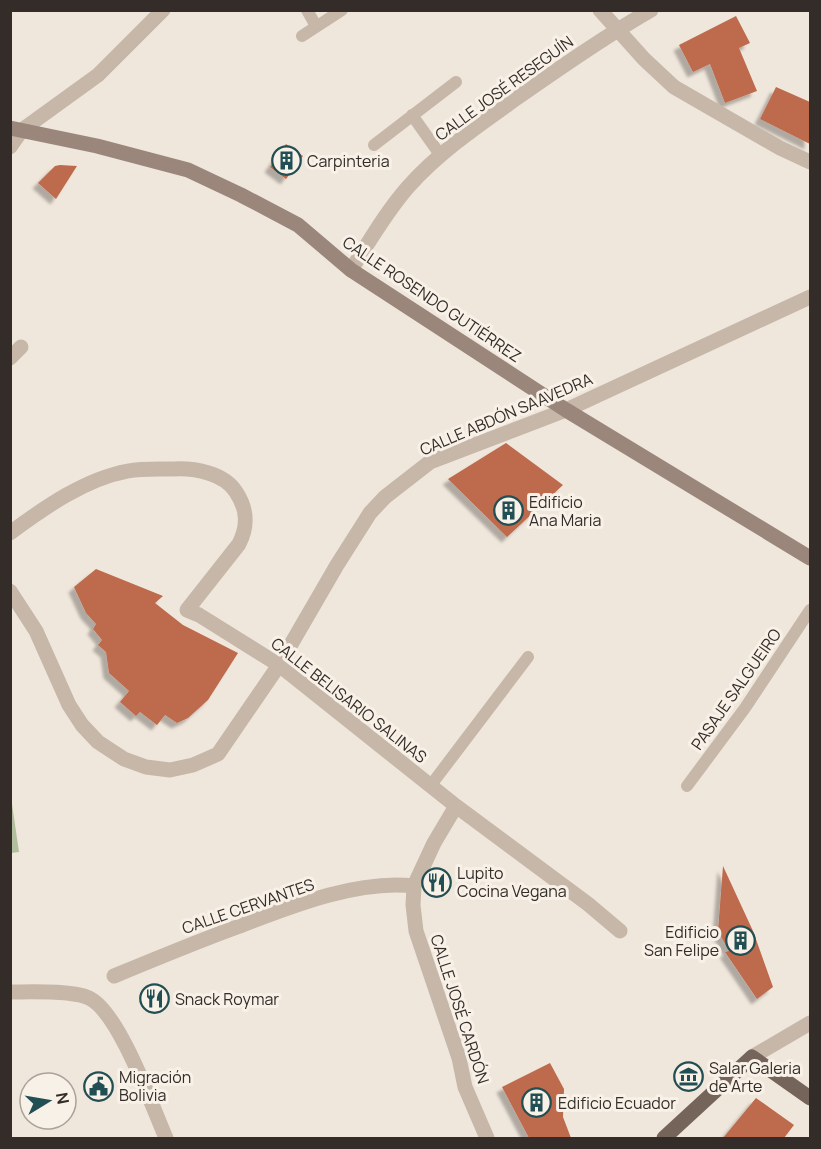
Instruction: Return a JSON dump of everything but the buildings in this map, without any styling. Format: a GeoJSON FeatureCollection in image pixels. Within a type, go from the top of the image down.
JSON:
{"type":"FeatureCollection","features":[{"type":"Feature","properties":{"kind":"main road"},"geometry":{"type":"LineString","coordinates":[[664,1138],[752,1057],[810,1098]]}},
{"type":"Feature","properties":{"kind":"street"},"geometry":{"type":"LineString","coordinates":[[10,147],[16,129],[98,75],[163,10]]}},
{"type":"Feature","properties":{"kind":"street"},"geometry":{"type":"LineString","coordinates":[[600,10],[616,30],[674,87],[780,148],[810,162]]}},
{"type":"Feature","properties":{"kind":"street","name":"CALLE JOSÉ RESEGUÍN"},"geometry":{"type":"LineString","coordinates":[[351,270],[408,187],[441,156],[472,130],[616,30],[651,10]]}},
{"type":"Feature","properties":{"kind":"street","name":"CALLE ROSENDO GUTIÉRREZ"},"geometry":{"type":"LineString","coordinates":[[16,129],[188,170],[298,225],[351,270],[566,410],[810,558]]}},
{"type":"Feature","properties":{"kind":"street","name":"CALLE ABDÓN SAAVEDRA"},"geometry":{"type":"LineString","coordinates":[[10,591],[36,630],[69,705],[82,725],[98,742],[124,759],[146,767],[170,770],[193,765],[218,754],[279,665],[370,513],[385,497],[430,462],[566,410],[810,297]]}},
{"type":"Feature","properties":{"kind":"street","name":"CALLE BELISARIO SALINAS"},"geometry":{"type":"LineString","coordinates":[[10,533],[70,493],[100,479],[129,470],[188,468],[225,481],[233,487],[245,508],[244,534],[239,544],[187,610],[199,615],[279,665],[456,806],[588,904],[620,931]]}},
{"type":"Feature","properties":{"kind":"street"},"geometry":{"type":"LineString","coordinates":[[414,886],[434,843],[456,806]]}},
{"type":"Feature","properties":{"kind":"street","name":"CALLE CERVANTES"},"geometry":{"type":"LineString","coordinates":[[114,976],[296,904],[371,886],[394,884],[414,886]]}},
{"type":"Feature","properties":{"kind":"street","name":"CALLE JOSÉ CARDÓN"},"geometry":{"type":"LineString","coordinates":[[414,886],[416,931],[459,1058],[465,1086],[487,1138]]}},
{"type":"Feature","properties":{"kind":"street"},"geometry":{"type":"LineString","coordinates":[[10,992],[66,994],[89,998],[99,1006],[121,1033],[166,1138]]}},
{"type":"Feature","properties":{"kind":"street"},"geometry":{"type":"LineString","coordinates":[[752,1057],[810,1023]]}},
{"type":"Feature","properties":{"kind":"lane"},"geometry":{"type":"LineString","coordinates":[[307,10],[316,26]]}},
{"type":"Feature","properties":{"kind":"lane"},"geometry":{"type":"LineString","coordinates":[[302,36],[342,10]]}},
{"type":"Feature","properties":{"kind":"lane"},"geometry":{"type":"LineString","coordinates":[[374,145],[456,82]]}},
{"type":"Feature","properties":{"kind":"lane"},"geometry":{"type":"LineString","coordinates":[[412,115],[441,156]]}},
{"type":"Feature","properties":{"kind":"lane","name":"PASAJE SALGUEIRO"},"geometry":{"type":"LineString","coordinates":[[687,786],[744,708],[810,610]]}},
{"type":"Feature","properties":{"kind":"lane"},"geometry":{"type":"LineString","coordinates":[[431,785],[528,657]]}},
{"type":"Feature","properties":{"kind":"green space"},"geometry":{"type":"Polygon","coordinates":[[[11,797],[19,852],[10,853],[11,797]]]}},
{"type":"Feature","properties":{"kind":"place","name":"Carpinteria"},"geometry":{"type":"Point","coordinates":[286,161]}},
{"type":"Feature","properties":{"kind":"place","name":"Edificio Ana Maria"},"geometry":{"type":"Point","coordinates":[508,511]}},
{"type":"Feature","properties":{"kind":"place","name":"Lupito Cocina Vegana"},"geometry":{"type":"Point","coordinates":[436,882]}},
{"type":"Feature","properties":{"kind":"place","name":"Edificio San Felipe"},"geometry":{"type":"Point","coordinates":[740,941]}},
{"type":"Feature","properties":{"kind":"place","name":"Snack Roymar"},"geometry":{"type":"Point","coordinates":[154,999]}},
{"type":"Feature","properties":{"kind":"place","name":"Salar Galeria de Arte"},"geometry":{"type":"Point","coordinates":[688,1077]}},
{"type":"Feature","properties":{"kind":"place","name":"Migración Bolivia"},"geometry":{"type":"Point","coordinates":[98,1086]}},
{"type":"Feature","properties":{"kind":"place","name":"Edificio Ecuador"},"geometry":{"type":"Point","coordinates":[537,1103]}}]}
